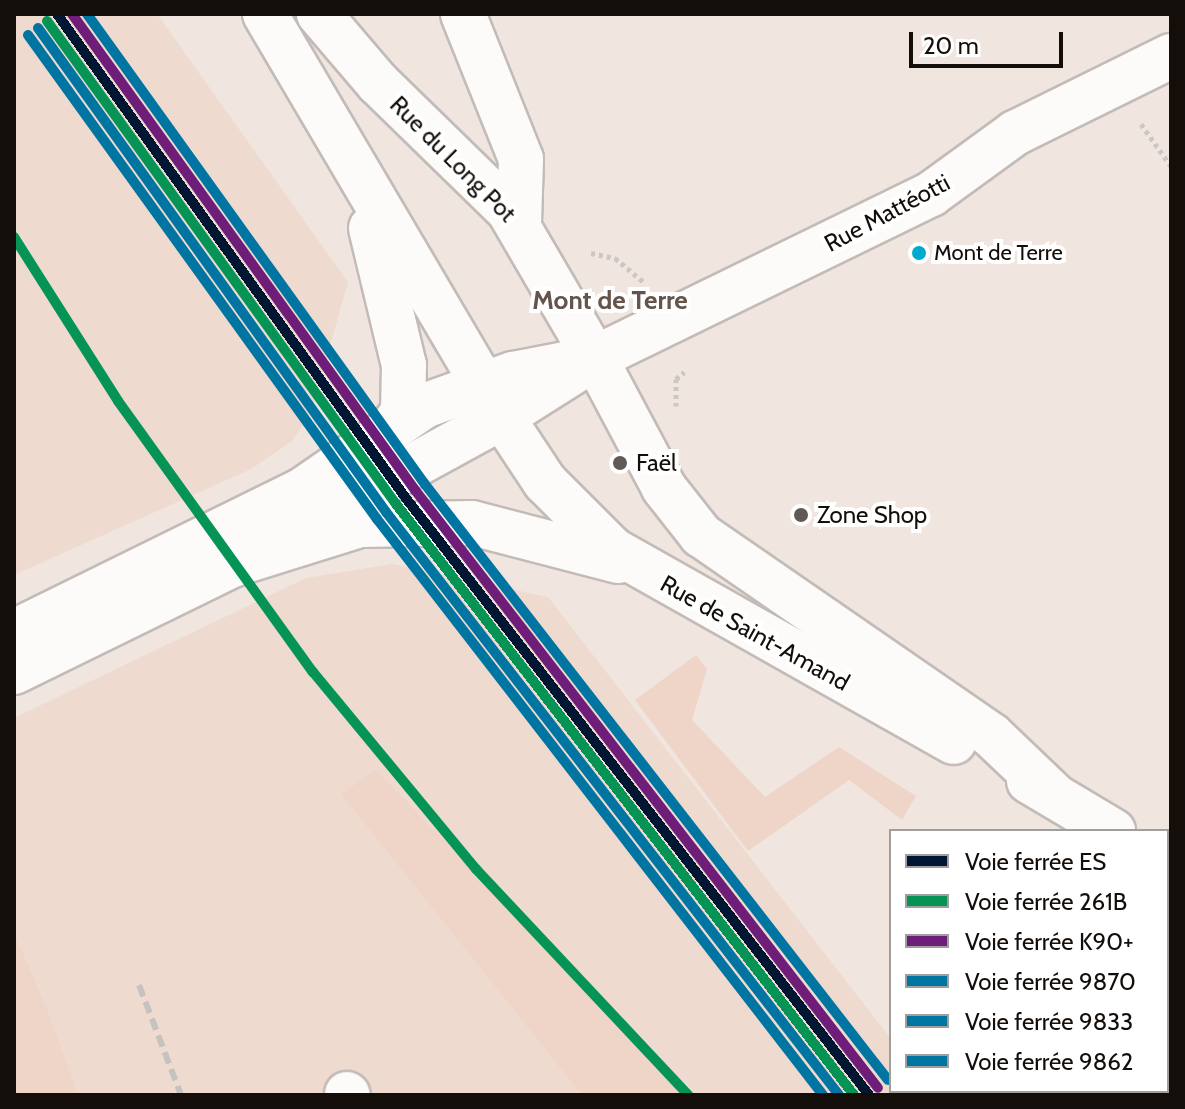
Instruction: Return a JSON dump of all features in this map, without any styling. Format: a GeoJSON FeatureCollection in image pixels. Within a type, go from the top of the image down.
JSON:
{"type":"FeatureCollection","features":[{"type":"Feature","properties":{"kind":"main road"},"geometry":{"type":"LineString","coordinates":[[265,14],[332,133],[492,401]]}},
{"type":"Feature","properties":{"kind":"main road","name":"Rue du Long Pot"},"geometry":{"type":"LineString","coordinates":[[319,14],[519,224],[595,358]]}},
{"type":"Feature","properties":{"kind":"main road"},"geometry":{"type":"LineString","coordinates":[[463,14],[521,159],[519,224]]}},
{"type":"Feature","properties":{"kind":"main road","name":"Rue Mattéotti"},"geometry":{"type":"LineString","coordinates":[[492,401],[595,358],[931,194],[1015,133],[1171,56]]}},
{"type":"Feature","properties":{"kind":"main road"},"geometry":{"type":"LineString","coordinates":[[332,133],[391,299],[410,414]]}},
{"type":"Feature","properties":{"kind":"main road","name":"Rue de Saint-Amand"},"geometry":{"type":"LineString","coordinates":[[595,358],[687,521],[771,590],[991,735],[1053,794]]}},
{"type":"Feature","properties":{"kind":"main road"},"geometry":{"type":"LineString","coordinates":[[14,632],[301,491],[410,414],[492,401]]}},
{"type":"Feature","properties":{"kind":"main road"},"geometry":{"type":"LineString","coordinates":[[14,672],[232,565],[445,452],[492,401]]}},
{"type":"Feature","properties":{"kind":"main road","name":"Rue de Saint-Amand"},"geometry":{"type":"LineString","coordinates":[[492,401],[565,506],[636,566],[1053,794],[1110,829]]}},
{"type":"Feature","properties":{"kind":"main road"},"geometry":{"type":"LineString","coordinates":[[232,565],[301,539],[410,519],[472,523],[636,566]]}},
{"type":"Feature","properties":{"kind":"path"},"geometry":{"type":"LineString","coordinates":[[585,254],[615,258],[652,293]]}},
{"type":"Feature","properties":{"kind":"shaded area"},"geometry":{"type":"Polygon","coordinates":[[[14,14],[157,14],[348,282],[311,413],[292,441],[251,469],[14,575],[14,14]]]}},
{"type":"Feature","properties":{"kind":"shaded area"},"geometry":{"type":"Polygon","coordinates":[[[392,564],[548,597],[889,1036],[889,1093],[936,1095],[78,1095],[14,933],[14,718],[306,578],[392,564]]]}},
{"type":"Feature","properties":{"kind":"shaded area"},"geometry":{"type":"Polygon","coordinates":[[[696,655],[707,669],[692,720],[765,797],[839,747],[916,796],[902,820],[849,780],[748,851],[635,700],[696,655]]]}},
{"type":"Feature","properties":{"kind":"shaded area"},"geometry":{"type":"Polygon","coordinates":[[[376,770],[693,1095],[582,1095],[341,794],[376,770]]]}},
{"type":"Feature","properties":{"kind":"shaded area"},"geometry":{"type":"Polygon","coordinates":[[[14,933],[49,1014],[78,1095],[14,1095],[14,933]]]}},
{"type":"Feature","properties":{"kind":"railway"},"geometry":{"type":"LineString","coordinates":[[139,985],[181,1095]]}},
{"type":"Feature","properties":{"kind":"rail line","name":"ES"},"geometry":{"type":"LineString","coordinates":[[57,14],[405,497],[869,1095]]}},
{"type":"Feature","properties":{"kind":"rail line","name":"K90+"},"geometry":{"type":"LineString","coordinates":[[72,14],[415,490],[878,1088]]}},
{"type":"Feature","properties":{"kind":"rail line","name":"9833"},"geometry":{"type":"LineString","coordinates":[[87,14],[424,483],[888,1080]]}},
{"type":"Feature","properties":{"kind":"rail line","name":"261B"},"geometry":{"type":"LineString","coordinates":[[47,21],[396,504],[854,1095]]}},
{"type":"Feature","properties":{"kind":"rail line","name":"9870"},"geometry":{"type":"LineString","coordinates":[[38,28],[386,512],[839,1095]]}},
{"type":"Feature","properties":{"kind":"rail line","name":"9862"},"geometry":{"type":"LineString","coordinates":[[28,35],[377,519],[823,1095]]}},
{"type":"Feature","properties":{"kind":"rail line","name":"261B"},"geometry":{"type":"LineString","coordinates":[[14,237],[118,401],[313,672],[476,869],[688,1095]]}},
{"type":"Feature","properties":{"kind":"place","name":"Mont de Terre"},"geometry":{"type":"Point","coordinates":[919,253]}},
{"type":"Feature","properties":{"kind":"place","name":"Faël"},"geometry":{"type":"Point","coordinates":[620,463]}},
{"type":"Feature","properties":{"kind":"place","name":"Zone Shop"},"geometry":{"type":"Point","coordinates":[801,515]}},
{"type":"Feature","properties":{"kind":"district","name":"Mont de Terre"},"geometry":{"type":"Point","coordinates":[610,301]}}]}
